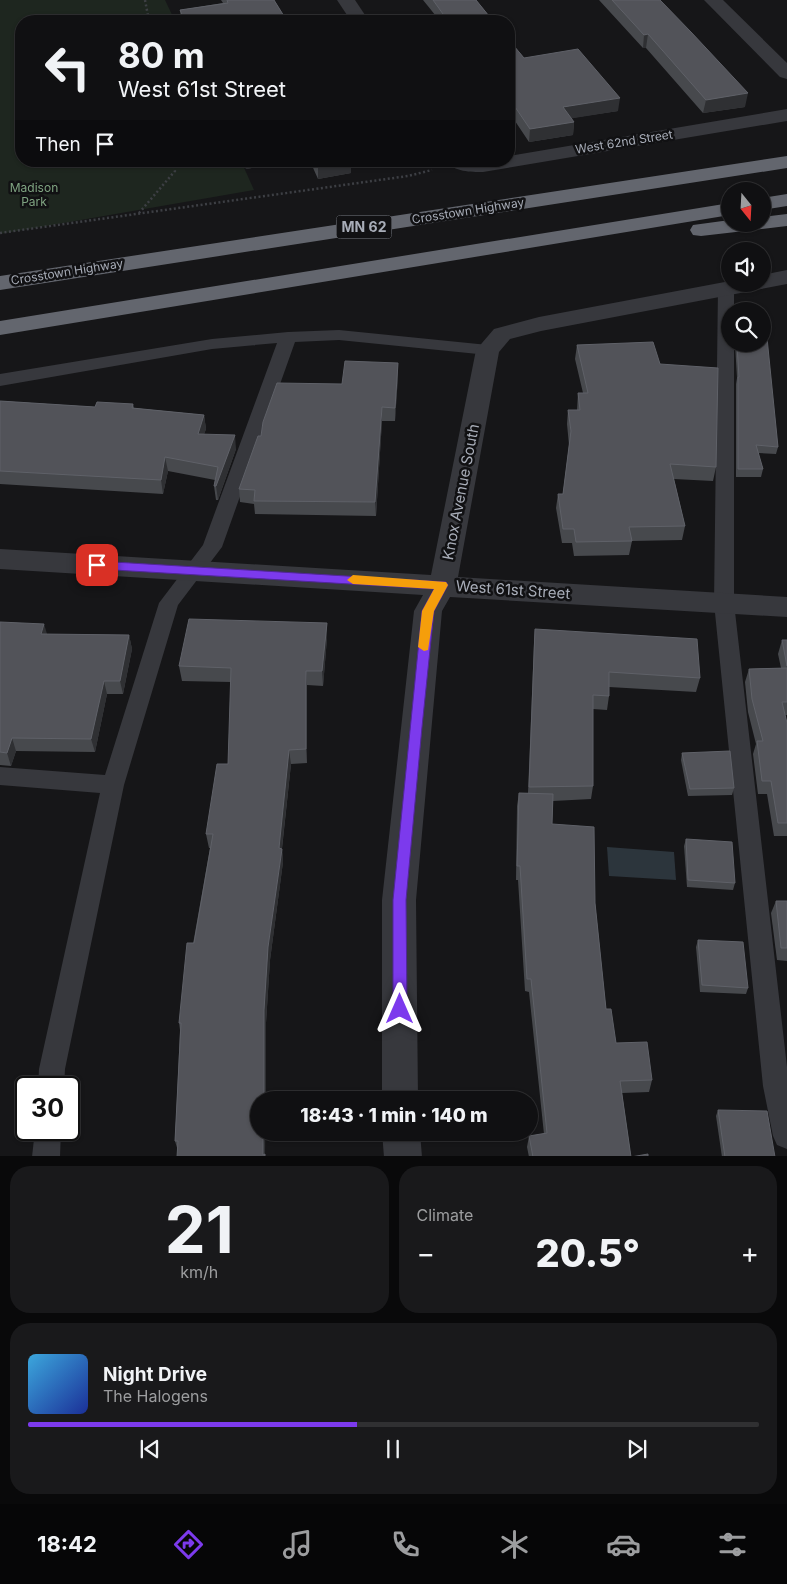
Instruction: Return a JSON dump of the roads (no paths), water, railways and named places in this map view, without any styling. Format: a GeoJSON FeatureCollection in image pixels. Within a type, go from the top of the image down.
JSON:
{"type":"FeatureCollection","features":[{"type":"Feature","properties":{"kind":"highway"},"geometry":{"type":"LineString","coordinates":[[693,176],[787,156]]}},
{"type":"Feature","properties":{"kind":"highway","name":"Crosstown Highway"},"geometry":{"type":"LineString","coordinates":[[0,282],[787,162]]}},
{"type":"Feature","properties":{"kind":"highway"},"geometry":{"type":"LineString","coordinates":[[771,203],[787,200]]}},
{"type":"Feature","properties":{"kind":"highway"},"geometry":{"type":"LineString","coordinates":[[0,328],[721,210]]}},
{"type":"Feature","properties":{"kind":"highway"},"geometry":{"type":"LineString","coordinates":[[771,222],[787,220]]}},
{"type":"Feature","properties":{"kind":"highway"},"geometry":{"type":"LineString","coordinates":[[300,279],[721,228]]}},
{"type":"Feature","properties":{"kind":"street"},"geometry":{"type":"LineString","coordinates":[[346,0],[356,15]]}},
{"type":"Feature","properties":{"kind":"street"},"geometry":{"type":"LineString","coordinates":[[713,0],[787,73]]}},
{"type":"Feature","properties":{"kind":"street","name":"West 62nd Street"},"geometry":{"type":"LineString","coordinates":[[515,161],[787,115]]}},
{"type":"Feature","properties":{"kind":"street"},"geometry":{"type":"LineString","coordinates":[[771,280],[787,277]]}},
{"type":"Feature","properties":{"kind":"street"},"geometry":{"type":"LineString","coordinates":[[495,342],[539,324],[721,289]]}},
{"type":"Feature","properties":{"kind":"street","name":"Knox Avenue South"},"geometry":{"type":"LineString","coordinates":[[400,1091],[399,900],[428,611],[442,585],[495,342]]}},
{"type":"Feature","properties":{"kind":"street","name":"West 61st Street"},"geometry":{"type":"LineString","coordinates":[[0,559],[787,607]]}},
{"type":"Feature","properties":{"kind":"street"},"geometry":{"type":"LineString","coordinates":[[402,1141],[403,1156]]}},
{"type":"Feature","properties":{"kind":"lane"},"geometry":{"type":"LineString","coordinates":[[726,292],[724,604],[776,1086],[787,1136]]}},
{"type":"Feature","properties":{"kind":"lane"},"geometry":{"type":"LineString","coordinates":[[0,380],[212,344],[288,337],[339,335],[495,342]]}},
{"type":"Feature","properties":{"kind":"lane"},"geometry":{"type":"LineString","coordinates":[[53,1076],[56,1050],[113,785],[169,603],[212,547],[288,337]]}},
{"type":"Feature","properties":{"kind":"lane"},"geometry":{"type":"LineString","coordinates":[[0,776],[113,785]]}},
{"type":"Feature","properties":{"kind":"lane"},"geometry":{"type":"LineString","coordinates":[[46,1156],[47,1141]]}},
{"type":"Feature","properties":{"kind":"park label","name":"Madison Park"},"geometry":{"type":"Point","coordinates":[34,195]}}]}
